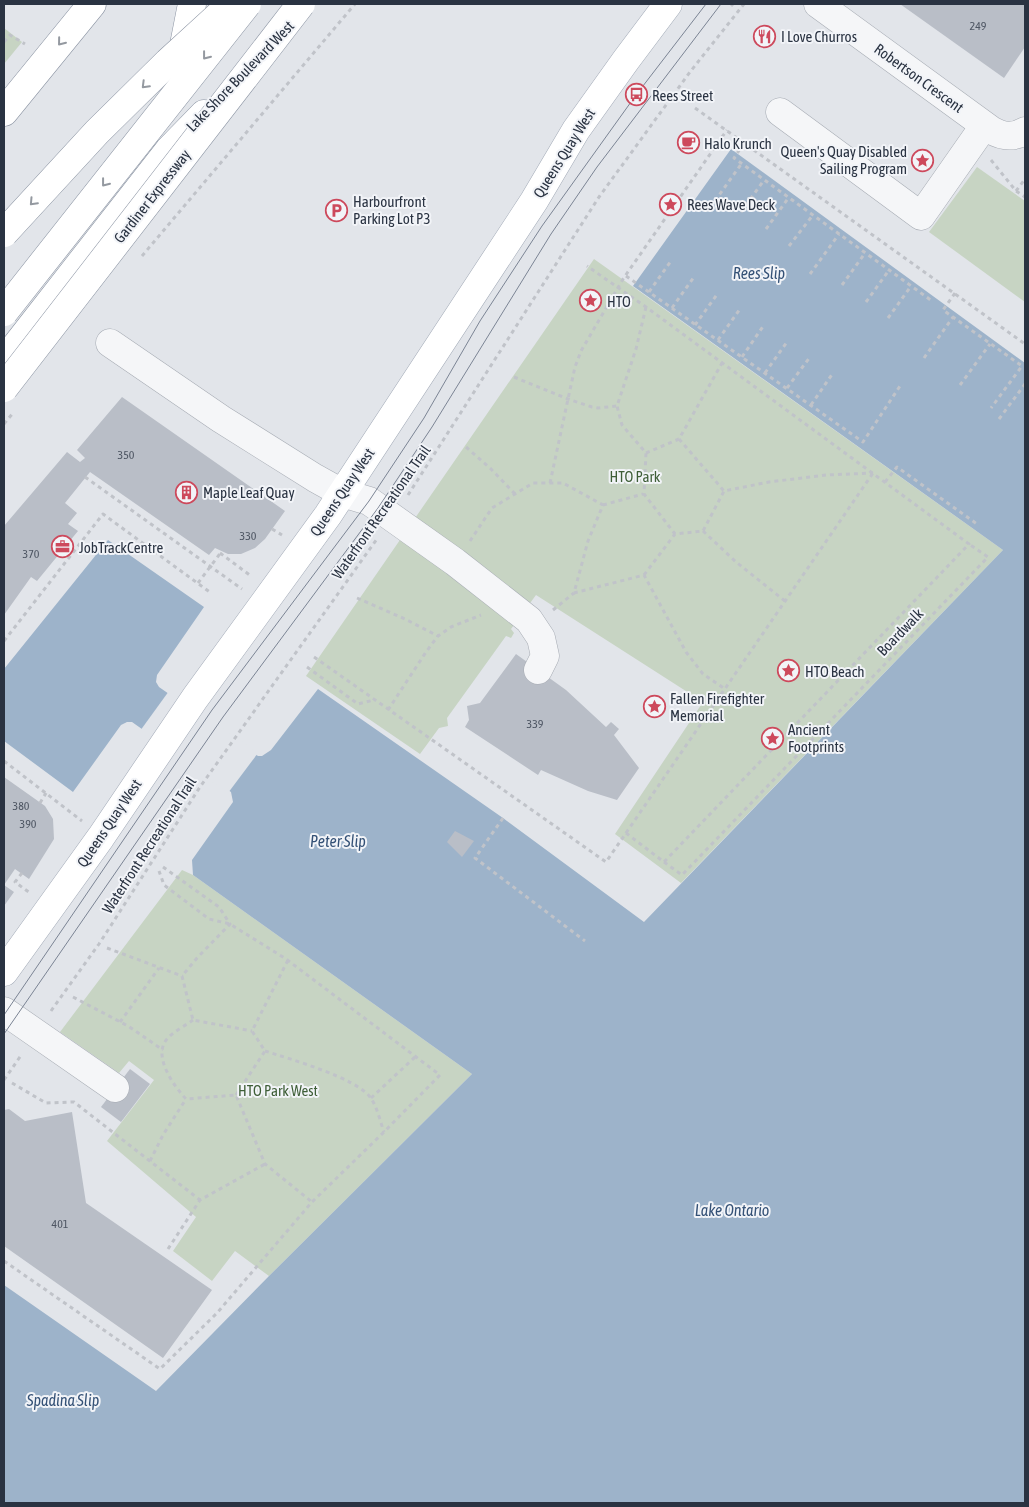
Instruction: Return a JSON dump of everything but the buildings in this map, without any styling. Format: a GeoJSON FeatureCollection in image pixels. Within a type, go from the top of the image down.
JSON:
{"type":"FeatureCollection","features":[{"type":"Feature","properties":{"kind":"main road"},"geometry":{"type":"LineString","coordinates":[[4,112],[92,4]]}},
{"type":"Feature","properties":{"kind":"main road"},"geometry":{"type":"LineString","coordinates":[[169,150],[182,80],[183,50],[192,4]]}},
{"type":"Feature","properties":{"kind":"main road"},"geometry":{"type":"LineString","coordinates":[[4,233],[97,132],[168,62],[232,4]]}},
{"type":"Feature","properties":{"kind":"main road"},"geometry":{"type":"LineString","coordinates":[[4,312],[247,4]]}},
{"type":"Feature","properties":{"kind":"main road","name":"Gardiner Expressway"},"geometry":{"type":"LineString","coordinates":[[4,388],[301,4]]}},
{"type":"Feature","properties":{"kind":"main road","name":"Lake Shore Boulevard West"},"geometry":{"type":"LineString","coordinates":[[4,361],[169,150],[310,4]]}},
{"type":"Feature","properties":{"kind":"main road","name":"Queens Quay West"},"geometry":{"type":"LineString","coordinates":[[4,972],[100,837],[195,698],[321,525],[534,201],[576,130],[668,4]]}},
{"type":"Feature","properties":{"kind":"street","name":"Robertson Crescent"},"geometry":{"type":"LineString","coordinates":[[818,4],[987,128],[1006,136],[1019,135],[1025,131]]}},
{"type":"Feature","properties":{"kind":"street"},"geometry":{"type":"LineString","coordinates":[[780,112],[921,216],[987,128]]}},
{"type":"Feature","properties":{"kind":"street"},"geometry":{"type":"LineString","coordinates":[[110,343],[221,419],[315,478],[342,493],[369,501],[510,604],[529,620],[541,638],[545,656],[538,670]]}},
{"type":"Feature","properties":{"kind":"street"},"geometry":{"type":"LineString","coordinates":[[4,1011],[115,1088]]}},
{"type":"Feature","properties":{"kind":"path"},"geometry":{"type":"LineString","coordinates":[[218,165],[355,4]]}},
{"type":"Feature","properties":{"kind":"path","name":"Waterfront Recreational Trail"},"geometry":{"type":"LineString","coordinates":[[36,1034],[99,944],[200,787],[393,517],[599,197],[690,72],[744,4]]}},
{"type":"Feature","properties":{"kind":"path"},"geometry":{"type":"LineString","coordinates":[[4,42],[10,35],[25,44]]}},
{"type":"Feature","properties":{"kind":"path"},"geometry":{"type":"LineString","coordinates":[[695,108],[1025,344]]}},
{"type":"Feature","properties":{"kind":"path"},"geometry":{"type":"LineString","coordinates":[[987,128],[984,151],[1016,191],[1025,198]]}},
{"type":"Feature","properties":{"kind":"path"},"geometry":{"type":"LineString","coordinates":[[550,483],[579,356],[618,287],[727,130]]}},
{"type":"Feature","properties":{"kind":"path"},"geometry":{"type":"LineString","coordinates":[[744,143],[734,158],[932,301]]}},
{"type":"Feature","properties":{"kind":"path"},"geometry":{"type":"LineString","coordinates":[[715,201],[742,163]]}},
{"type":"Feature","properties":{"kind":"path"},"geometry":{"type":"LineString","coordinates":[[1016,191],[1025,179]]}},
{"type":"Feature","properties":{"kind":"path"},"geometry":{"type":"LineString","coordinates":[[741,212],[764,180]]}},
{"type":"Feature","properties":{"kind":"path"},"geometry":{"type":"LineString","coordinates":[[766,229],[789,197]]}},
{"type":"Feature","properties":{"kind":"path"},"geometry":{"type":"LineString","coordinates":[[790,246],[813,215]]}},
{"type":"Feature","properties":{"kind":"path"},"geometry":{"type":"LineString","coordinates":[[810,274],[839,234]]}},
{"type":"Feature","properties":{"kind":"path"},"geometry":{"type":"LineString","coordinates":[[842,284],[865,253]]}},
{"type":"Feature","properties":{"kind":"path"},"geometry":{"type":"LineString","coordinates":[[649,292],[671,261]]}},
{"type":"Feature","properties":{"kind":"path"},"geometry":{"type":"LineString","coordinates":[[588,266],[969,544],[664,862],[626,833]]}},
{"type":"Feature","properties":{"kind":"path"},"geometry":{"type":"LineString","coordinates":[[866,302],[889,270]]}},
{"type":"Feature","properties":{"kind":"path"},"geometry":{"type":"LineString","coordinates":[[672,308],[694,277]]}},
{"type":"Feature","properties":{"kind":"path"},"geometry":{"type":"LineString","coordinates":[[624,278],[649,292],[863,442],[900,386]]}},
{"type":"Feature","properties":{"kind":"path"},"geometry":{"type":"LineString","coordinates":[[888,318],[912,286]]}},
{"type":"Feature","properties":{"kind":"path"},"geometry":{"type":"LineString","coordinates":[[695,324],[718,293]]}},
{"type":"Feature","properties":{"kind":"path"},"geometry":{"type":"LineString","coordinates":[[955,293],[943,310],[1022,366],[991,408]]}},
{"type":"Feature","properties":{"kind":"path"},"geometry":{"type":"LineString","coordinates":[[646,307],[636,349],[617,406],[622,425],[646,453],[644,494],[675,534]]}},
{"type":"Feature","properties":{"kind":"path"},"geometry":{"type":"LineString","coordinates":[[718,340],[740,309]]}},
{"type":"Feature","properties":{"kind":"path"},"geometry":{"type":"LineString","coordinates":[[924,358],[953,317]]}},
{"type":"Feature","properties":{"kind":"path"},"geometry":{"type":"LineString","coordinates":[[742,356],[764,325]]}},
{"type":"Feature","properties":{"kind":"path"},"geometry":{"type":"LineString","coordinates":[[764,373],[787,342]]}},
{"type":"Feature","properties":{"kind":"path"},"geometry":{"type":"LineString","coordinates":[[960,385],[990,344]]}},
{"type":"Feature","properties":{"kind":"path"},"geometry":{"type":"LineString","coordinates":[[787,388],[810,357]]}},
{"type":"Feature","properties":{"kind":"path"},"geometry":{"type":"LineString","coordinates":[[646,453],[679,439],[722,363]]}},
{"type":"Feature","properties":{"kind":"path"},"geometry":{"type":"LineString","coordinates":[[811,405],[833,373]]}},
{"type":"Feature","properties":{"kind":"path"},"geometry":{"type":"LineString","coordinates":[[514,378],[596,408],[617,406]]}},
{"type":"Feature","properties":{"kind":"path"},"geometry":{"type":"LineString","coordinates":[[1000,420],[1025,386]]}},
{"type":"Feature","properties":{"kind":"path"},"geometry":{"type":"LineString","coordinates":[[679,439],[724,491]]}},
{"type":"Feature","properties":{"kind":"path"},"geometry":{"type":"LineString","coordinates":[[466,447],[516,495]]}},
{"type":"Feature","properties":{"kind":"path"},"geometry":{"type":"LineString","coordinates":[[885,482],[897,467],[976,524]]}},
{"type":"Feature","properties":{"kind":"path"},"geometry":{"type":"LineString","coordinates":[[724,491],[769,482],[873,473]]}},
{"type":"Feature","properties":{"kind":"path"},"geometry":{"type":"LineString","coordinates":[[314,657],[606,862],[873,473]]}},
{"type":"Feature","properties":{"kind":"path"},"geometry":{"type":"LineString","coordinates":[[85,478],[246,592]]}},
{"type":"Feature","properties":{"kind":"path"},"geometry":{"type":"LineString","coordinates":[[455,562],[492,508],[534,484],[562,482],[603,505],[644,494]]}},
{"type":"Feature","properties":{"kind":"path"},"geometry":{"type":"LineString","coordinates":[[703,531],[724,491]]}},
{"type":"Feature","properties":{"kind":"path"},"geometry":{"type":"LineString","coordinates":[[603,505],[588,540],[574,593],[644,575],[675,534],[703,531],[736,562],[785,602]]}},
{"type":"Feature","properties":{"kind":"path"},"geometry":{"type":"LineString","coordinates":[[4,641],[103,514],[210,593]]}},
{"type":"Feature","properties":{"kind":"path"},"geometry":{"type":"LineString","coordinates":[[272,529],[282,535]]}},
{"type":"Feature","properties":{"kind":"path","name":"Boardwalk"},"geometry":{"type":"LineString","coordinates":[[664,862],[682,875],[988,557],[969,544]]}},
{"type":"Feature","properties":{"kind":"path"},"geometry":{"type":"LineString","coordinates":[[198,583],[221,552],[256,579]]}},
{"type":"Feature","properties":{"kind":"path"},"geometry":{"type":"LineString","coordinates":[[644,575],[686,652],[703,674],[725,689]]}},
{"type":"Feature","properties":{"kind":"path"},"geometry":{"type":"LineString","coordinates":[[357,598],[438,636]]}},
{"type":"Feature","properties":{"kind":"path"},"geometry":{"type":"LineString","coordinates":[[388,710],[438,636],[451,627],[510,604]]}},
{"type":"Feature","properties":{"kind":"path"},"geometry":{"type":"LineString","coordinates":[[307,667],[358,704],[374,700]]}},
{"type":"Feature","properties":{"kind":"path"},"geometry":{"type":"LineString","coordinates":[[4,761],[85,823]]}},
{"type":"Feature","properties":{"kind":"path"},"geometry":{"type":"LineString","coordinates":[[40,803],[46,793]]}},
{"type":"Feature","properties":{"kind":"path"},"geometry":{"type":"LineString","coordinates":[[503,818],[475,858],[585,941]]}},
{"type":"Feature","properties":{"kind":"path"},"geometry":{"type":"LineString","coordinates":[[163,867],[219,907],[230,924]]}},
{"type":"Feature","properties":{"kind":"path"},"geometry":{"type":"LineString","coordinates":[[4,1262],[160,1369],[217,1313],[312,1202],[440,1075],[288,960],[230,924],[209,919],[164,885],[159,872]]}},
{"type":"Feature","properties":{"kind":"path"},"geometry":{"type":"LineString","coordinates":[[22,873],[15,882],[30,893]]}},
{"type":"Feature","properties":{"kind":"path"},"geometry":{"type":"LineString","coordinates":[[182,976],[230,924]]}},
{"type":"Feature","properties":{"kind":"path"},"geometry":{"type":"LineString","coordinates":[[107,948],[182,976]]}},
{"type":"Feature","properties":{"kind":"path"},"geometry":{"type":"LineString","coordinates":[[252,1031],[288,960]]}},
{"type":"Feature","properties":{"kind":"path"},"geometry":{"type":"LineString","coordinates":[[120,1022],[159,968]]}},
{"type":"Feature","properties":{"kind":"path"},"geometry":{"type":"LineString","coordinates":[[182,976],[193,1020]]}},
{"type":"Feature","properties":{"kind":"path"},"geometry":{"type":"LineString","coordinates":[[73,997],[120,1022],[163,1050]]}},
{"type":"Feature","properties":{"kind":"path"},"geometry":{"type":"LineString","coordinates":[[186,1099],[171,1080],[164,1061],[163,1050],[167,1039],[193,1020],[252,1031],[265,1050],[342,1078],[361,1088],[371,1098],[384,1132]]}},
{"type":"Feature","properties":{"kind":"path"},"geometry":{"type":"LineString","coordinates":[[236,1094],[265,1050]]}},
{"type":"Feature","properties":{"kind":"path"},"geometry":{"type":"LineString","coordinates":[[371,1098],[416,1057]]}},
{"type":"Feature","properties":{"kind":"path"},"geometry":{"type":"LineString","coordinates":[[12,1083],[46,1103],[74,1102],[200,1200]]}},
{"type":"Feature","properties":{"kind":"path"},"geometry":{"type":"LineString","coordinates":[[186,1099],[236,1094]]}},
{"type":"Feature","properties":{"kind":"path"},"geometry":{"type":"LineString","coordinates":[[236,1094],[265,1164],[312,1202]]}},
{"type":"Feature","properties":{"kind":"path"},"geometry":{"type":"LineString","coordinates":[[150,1161],[163,1135],[186,1099]]}},
{"type":"Feature","properties":{"kind":"path"},"geometry":{"type":"LineString","coordinates":[[168,1249],[200,1200],[265,1164]]}},
{"type":"Feature","properties":{"kind":"green space"},"geometry":{"type":"Polygon","coordinates":[[[4,28],[22,42],[4,64],[4,28]]]}},
{"type":"Feature","properties":{"kind":"green space"},"geometry":{"type":"Polygon","coordinates":[[[977,167],[1025,201],[1025,302],[929,232],[977,167]]]}},
{"type":"Feature","properties":{"kind":"green space","name":"HTO Park"},"geometry":{"type":"Polygon","coordinates":[[[594,259],[1003,550],[681,883],[615,834],[703,702],[536,595],[511,629],[514,633],[511,638],[506,636],[447,718],[448,726],[439,728],[420,754],[306,676],[594,259]]]}},
{"type":"Feature","properties":{"kind":"green space","name":"HTO Park West"},"geometry":{"type":"Polygon","coordinates":[[[182,870],[193,875],[472,1074],[269,1276],[235,1251],[212,1281],[173,1251],[196,1217],[107,1141],[154,1080],[129,1061],[119,1073],[60,1032],[182,870]]]}},
{"type":"Feature","properties":{"kind":"water","name":"Lake Ontario"},"geometry":{"type":"Polygon","coordinates":[[[731,149],[1025,363],[1025,1503],[4,1503],[4,1285],[156,1391],[472,1074],[193,875],[192,860],[233,802],[231,792],[132,722],[121,725],[73,792],[4,741],[4,669],[108,540],[204,607],[157,675],[156,682],[159,687],[258,756],[262,756],[271,750],[318,689],[503,818],[644,922],[1003,550],[633,286],[731,149]]]}},
{"type":"Feature","properties":{"kind":"pier"},"geometry":{"type":"Polygon","coordinates":[[[169,691],[258,753],[228,793],[140,731],[169,691]]]}},
{"type":"Feature","properties":{"kind":"tram line"},"geometry":{"type":"LineString","coordinates":[[4,1015],[212,710],[369,501],[424,418],[480,321],[542,226],[636,95],[706,4]]}},
{"type":"Feature","properties":{"kind":"tram line"},"geometry":{"type":"LineString","coordinates":[[4,1034],[223,717],[378,508],[432,427],[551,234],[597,167],[721,4]]}},
{"type":"Feature","properties":{"kind":"place","name":"I Love Churros"},"geometry":{"type":"Point","coordinates":[765,36]}},
{"type":"Feature","properties":{"kind":"place","name":"Rees Street"},"geometry":{"type":"Point","coordinates":[636,95]}},
{"type":"Feature","properties":{"kind":"place","name":"Halo Krunch"},"geometry":{"type":"Point","coordinates":[688,143]}},
{"type":"Feature","properties":{"kind":"place","name":"Queen's Quay Disabled Sailing Program"},"geometry":{"type":"Point","coordinates":[923,160]}},
{"type":"Feature","properties":{"kind":"place","name":"Rees Wave Deck"},"geometry":{"type":"Point","coordinates":[671,204]}},
{"type":"Feature","properties":{"kind":"place","name":"Harbourfront Parking Lot P3"},"geometry":{"type":"Point","coordinates":[337,210]}},
{"type":"Feature","properties":{"kind":"place","name":"HTO"},"geometry":{"type":"Point","coordinates":[591,301]}},
{"type":"Feature","properties":{"kind":"place","name":"Maple Leaf Quay"},"geometry":{"type":"Point","coordinates":[187,492]}},
{"type":"Feature","properties":{"kind":"place","name":"JobTrackCentre"},"geometry":{"type":"Point","coordinates":[63,547]}},
{"type":"Feature","properties":{"kind":"place","name":"HTO Beach"},"geometry":{"type":"Point","coordinates":[789,671]}},
{"type":"Feature","properties":{"kind":"place","name":"Fallen Firefighter Memorial"},"geometry":{"type":"Point","coordinates":[654,707]}},
{"type":"Feature","properties":{"kind":"place","name":"Ancient Footprints"},"geometry":{"type":"Point","coordinates":[772,738]}},
{"type":"Feature","properties":{"kind":"water label","name":"Rees Slip"},"geometry":{"type":"Point","coordinates":[759,273]}},
{"type":"Feature","properties":{"kind":"water label","name":"Peter Slip"},"geometry":{"type":"Point","coordinates":[338,841]}},
{"type":"Feature","properties":{"kind":"water label","name":"Spadina Slip"},"geometry":{"type":"Point","coordinates":[63,1400]}}]}
